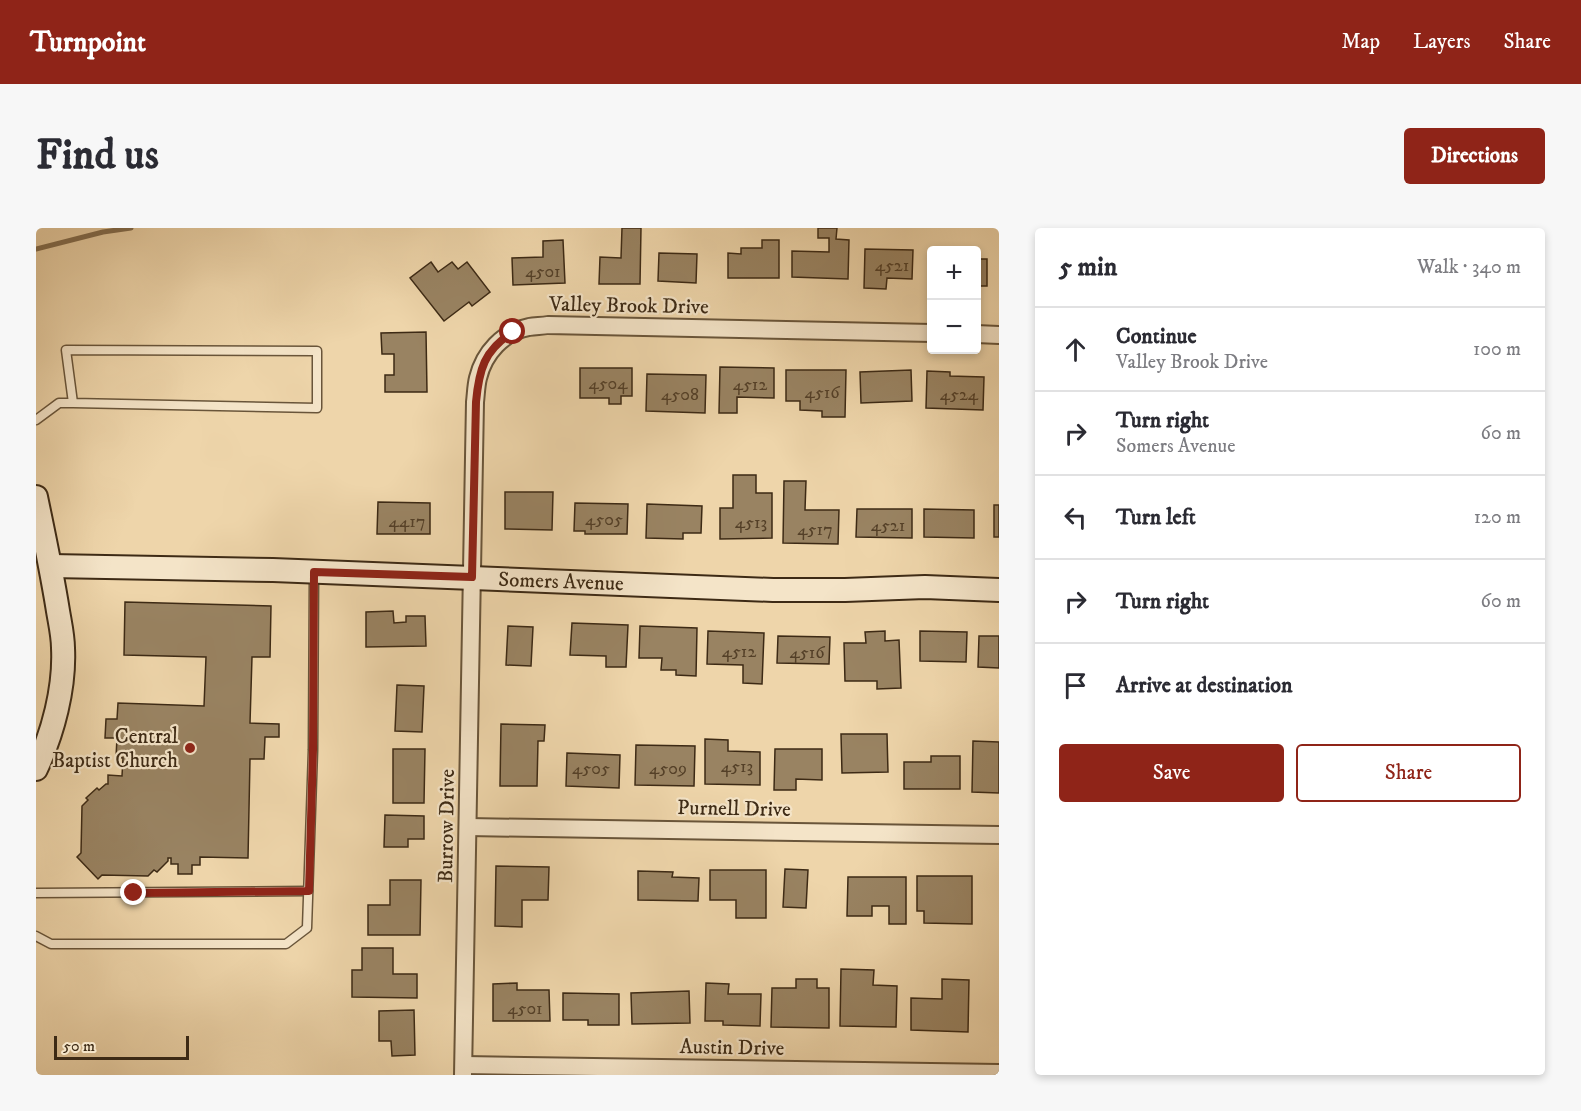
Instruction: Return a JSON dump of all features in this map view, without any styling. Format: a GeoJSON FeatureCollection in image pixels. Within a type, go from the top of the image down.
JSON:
{"type":"FeatureCollection","features":[{"type":"Feature","properties":{"kind":"street","name":"Valley Brook Drive"},"geometry":{"type":"LineString","coordinates":[[472,577],[478,379],[483,363],[491,351],[513,332],[528,327],[548,325],[927,333]]}},
{"type":"Feature","properties":{"kind":"street"},"geometry":{"type":"LineString","coordinates":[[981,334],[999,335]]}},
{"type":"Feature","properties":{"kind":"street"},"geometry":{"type":"LineString","coordinates":[[36,497],[51,566],[63,648],[58,701],[42,757],[36,769]]}},
{"type":"Feature","properties":{"kind":"street","name":"Somers Avenue"},"geometry":{"type":"LineString","coordinates":[[51,566],[472,577],[773,590],[925,587],[999,590]]}},
{"type":"Feature","properties":{"kind":"street","name":"Burrow Drive"},"geometry":{"type":"LineString","coordinates":[[464,1070],[472,577]]}},
{"type":"Feature","properties":{"kind":"street","name":"Purnell Drive"},"geometry":{"type":"LineString","coordinates":[[468,827],[999,835]]}},
{"type":"Feature","properties":{"kind":"street","name":"Austin Drive"},"geometry":{"type":"LineString","coordinates":[[464,1070],[999,1073]]}},
{"type":"Feature","properties":{"kind":"lane"},"geometry":{"type":"LineString","coordinates":[[36,420],[59,403],[317,408],[317,351],[66,350],[73,403]]}},
{"type":"Feature","properties":{"kind":"lane"},"geometry":{"type":"LineString","coordinates":[[36,936],[51,944],[286,944],[307,928],[313,750],[314,572]]}},
{"type":"Feature","properties":{"kind":"lane"},"geometry":{"type":"LineString","coordinates":[[36,893],[309,891]]}},
{"type":"Feature","properties":{"kind":"building"},"geometry":{"type":"Polygon","coordinates":[[[622,228],[641,228],[640,284],[599,284],[600,257],[621,258],[622,228]]]}},
{"type":"Feature","properties":{"kind":"building"},"geometry":{"type":"Polygon","coordinates":[[[818,228],[837,228],[836,239],[849,240],[848,279],[792,277],[792,251],[829,252],[829,238],[818,238],[818,228]]]}},
{"type":"Feature","properties":{"kind":"building"},"geometry":{"type":"Polygon","coordinates":[[[563,240],[565,283],[513,285],[512,258],[543,257],[543,241],[563,240]]]}},
{"type":"Feature","properties":{"kind":"building"},"geometry":{"type":"Polygon","coordinates":[[[762,240],[779,240],[779,278],[728,278],[728,253],[741,254],[741,248],[762,248],[762,240]]]}},
{"type":"Feature","properties":{"kind":"building"},"geometry":{"type":"Polygon","coordinates":[[[865,249],[913,250],[912,279],[887,278],[886,289],[864,288],[865,249]]]}},
{"type":"Feature","properties":{"kind":"building"},"geometry":{"type":"Polygon","coordinates":[[[659,253],[697,254],[696,283],[658,281],[659,253]]]}},
{"type":"Feature","properties":{"kind":"building"},"geometry":{"type":"Polygon","coordinates":[[[981,259],[987,259],[987,286],[981,286],[981,259]]]}},
{"type":"Feature","properties":{"kind":"building"},"geometry":{"type":"Polygon","coordinates":[[[431,262],[438,272],[452,262],[458,269],[467,262],[490,292],[472,306],[469,302],[444,321],[410,278],[431,262]]]}},
{"type":"Feature","properties":{"kind":"building"},"geometry":{"type":"Polygon","coordinates":[[[426,332],[427,392],[385,392],[385,375],[394,375],[394,354],[382,354],[381,333],[426,332]]]}},
{"type":"Feature","properties":{"kind":"building"},"geometry":{"type":"Polygon","coordinates":[[[720,367],[774,368],[774,398],[737,397],[737,413],[719,413],[720,367]]]}},
{"type":"Feature","properties":{"kind":"building"},"geometry":{"type":"Polygon","coordinates":[[[580,368],[632,368],[632,396],[621,396],[621,404],[609,404],[609,398],[580,398],[580,368]]]}},
{"type":"Feature","properties":{"kind":"building"},"geometry":{"type":"Polygon","coordinates":[[[786,370],[846,370],[845,417],[822,417],[822,411],[800,410],[800,401],[786,401],[786,370]]]}},
{"type":"Feature","properties":{"kind":"building"},"geometry":{"type":"Polygon","coordinates":[[[911,370],[912,401],[861,403],[860,372],[911,370]]]}},
{"type":"Feature","properties":{"kind":"building"},"geometry":{"type":"Polygon","coordinates":[[[927,371],[950,372],[950,376],[984,377],[983,410],[926,408],[927,371]]]}},
{"type":"Feature","properties":{"kind":"building"},"geometry":{"type":"Polygon","coordinates":[[[647,374],[706,375],[705,413],[646,411],[647,374]]]}},
{"type":"Feature","properties":{"kind":"building"},"geometry":{"type":"Polygon","coordinates":[[[733,475],[756,475],[756,493],[772,493],[772,538],[720,539],[720,508],[733,508],[733,475]]]}},
{"type":"Feature","properties":{"kind":"building"},"geometry":{"type":"Polygon","coordinates":[[[784,481],[806,481],[805,510],[839,510],[838,544],[783,543],[784,481]]]}},
{"type":"Feature","properties":{"kind":"building"},"geometry":{"type":"Polygon","coordinates":[[[505,492],[553,492],[552,530],[505,529],[505,492]]]}},
{"type":"Feature","properties":{"kind":"building"},"geometry":{"type":"Polygon","coordinates":[[[378,502],[430,503],[430,534],[377,534],[378,502]]]}},
{"type":"Feature","properties":{"kind":"building"},"geometry":{"type":"Polygon","coordinates":[[[575,503],[628,504],[627,534],[585,534],[585,531],[574,531],[575,503]]]}},
{"type":"Feature","properties":{"kind":"building"},"geometry":{"type":"Polygon","coordinates":[[[647,504],[702,506],[701,533],[683,533],[683,539],[646,538],[647,504]]]}},
{"type":"Feature","properties":{"kind":"building"},"geometry":{"type":"Polygon","coordinates":[[[994,505],[999,505],[999,537],[994,537],[994,505]]]}},
{"type":"Feature","properties":{"kind":"building"},"geometry":{"type":"Polygon","coordinates":[[[857,509],[912,509],[912,538],[856,537],[857,509]]]}},
{"type":"Feature","properties":{"kind":"building"},"geometry":{"type":"Polygon","coordinates":[[[924,509],[974,510],[974,538],[924,537],[924,509]]]}},
{"type":"Feature","properties":{"kind":"building","name":"Central Baptist Church"},"geometry":{"type":"Polygon","coordinates":[[[125,602],[271,606],[270,657],[252,657],[250,723],[279,724],[279,737],[265,737],[264,759],[250,759],[248,858],[200,857],[200,865],[192,865],[192,874],[178,874],[178,864],[171,864],[171,858],[168,858],[168,861],[157,872],[154,870],[148,876],[102,875],[98,879],[77,857],[81,853],[82,806],[88,800],[86,798],[97,788],[99,790],[108,784],[108,775],[122,776],[123,758],[116,757],[117,738],[105,738],[106,719],[117,719],[118,703],[204,706],[206,657],[124,655],[125,602]]]}},
{"type":"Feature","properties":{"kind":"building"},"geometry":{"type":"Polygon","coordinates":[[[393,611],[394,623],[406,622],[406,616],[425,616],[426,646],[366,647],[366,612],[393,611]]]}},
{"type":"Feature","properties":{"kind":"building"},"geometry":{"type":"Polygon","coordinates":[[[572,623],[628,625],[626,667],[606,667],[606,656],[570,655],[572,623]]]}},
{"type":"Feature","properties":{"kind":"building"},"geometry":{"type":"Polygon","coordinates":[[[508,626],[533,627],[531,666],[506,665],[508,626]]]}},
{"type":"Feature","properties":{"kind":"building"},"geometry":{"type":"Polygon","coordinates":[[[640,626],[697,628],[696,676],[676,675],[676,670],[661,670],[662,658],[639,658],[640,626]]]}},
{"type":"Feature","properties":{"kind":"building"},"geometry":{"type":"Polygon","coordinates":[[[708,631],[764,633],[762,684],[743,683],[743,665],[707,664],[708,631]]]}},
{"type":"Feature","properties":{"kind":"building"},"geometry":{"type":"Polygon","coordinates":[[[885,631],[885,641],[899,640],[901,688],[877,689],[877,681],[845,681],[844,643],[866,643],[865,632],[885,631]]]}},
{"type":"Feature","properties":{"kind":"building"},"geometry":{"type":"Polygon","coordinates":[[[920,631],[967,632],[966,662],[920,661],[920,631]]]}},
{"type":"Feature","properties":{"kind":"building"},"geometry":{"type":"Polygon","coordinates":[[[778,636],[830,637],[829,664],[777,663],[778,636]]]}},
{"type":"Feature","properties":{"kind":"building"},"geometry":{"type":"Polygon","coordinates":[[[979,636],[999,636],[999,668],[978,667],[979,636]]]}},
{"type":"Feature","properties":{"kind":"building"},"geometry":{"type":"Polygon","coordinates":[[[397,685],[424,686],[422,732],[395,731],[397,685]]]}},
{"type":"Feature","properties":{"kind":"building"},"geometry":{"type":"Polygon","coordinates":[[[501,724],[545,725],[544,741],[538,741],[537,786],[500,786],[501,724]]]}},
{"type":"Feature","properties":{"kind":"building"},"geometry":{"type":"Polygon","coordinates":[[[841,734],[887,734],[888,772],[842,773],[841,734]]]}},
{"type":"Feature","properties":{"kind":"building"},"geometry":{"type":"Polygon","coordinates":[[[705,739],[728,740],[728,751],[760,752],[760,785],[705,784],[705,739]]]}},
{"type":"Feature","properties":{"kind":"building"},"geometry":{"type":"Polygon","coordinates":[[[973,741],[999,742],[999,793],[972,792],[973,741]]]}},
{"type":"Feature","properties":{"kind":"building"},"geometry":{"type":"Polygon","coordinates":[[[636,745],[695,746],[694,786],[635,785],[636,745]]]}},
{"type":"Feature","properties":{"kind":"building"},"geometry":{"type":"Polygon","coordinates":[[[393,749],[425,749],[424,803],[393,803],[393,749]]]}},
{"type":"Feature","properties":{"kind":"building"},"geometry":{"type":"Polygon","coordinates":[[[775,749],[822,749],[822,780],[796,779],[796,790],[774,790],[775,749]]]}},
{"type":"Feature","properties":{"kind":"building"},"geometry":{"type":"Polygon","coordinates":[[[567,753],[620,755],[619,788],[566,786],[567,753]]]}},
{"type":"Feature","properties":{"kind":"building"},"geometry":{"type":"Polygon","coordinates":[[[931,756],[960,756],[960,789],[904,789],[904,762],[931,762],[931,756]]]}},
{"type":"Feature","properties":{"kind":"building"},"geometry":{"type":"Polygon","coordinates":[[[385,815],[424,816],[424,839],[408,839],[408,847],[384,847],[385,815]]]}},
{"type":"Feature","properties":{"kind":"building"},"geometry":{"type":"Polygon","coordinates":[[[496,866],[549,867],[548,900],[522,900],[522,927],[495,926],[496,866]]]}},
{"type":"Feature","properties":{"kind":"building"},"geometry":{"type":"Polygon","coordinates":[[[785,869],[808,870],[806,908],[783,907],[785,869]]]}},
{"type":"Feature","properties":{"kind":"building"},"geometry":{"type":"Polygon","coordinates":[[[710,870],[766,870],[766,918],[736,918],[736,900],[710,900],[710,870]]]}},
{"type":"Feature","properties":{"kind":"building"},"geometry":{"type":"Polygon","coordinates":[[[638,871],[673,872],[672,877],[699,878],[698,901],[638,900],[638,871]]]}},
{"type":"Feature","properties":{"kind":"building"},"geometry":{"type":"Polygon","coordinates":[[[917,876],[972,876],[972,924],[924,923],[924,911],[917,911],[917,876]]]}},
{"type":"Feature","properties":{"kind":"building"},"geometry":{"type":"Polygon","coordinates":[[[848,877],[906,877],[906,924],[889,924],[889,906],[872,906],[872,916],[847,916],[848,877]]]}},
{"type":"Feature","properties":{"kind":"building"},"geometry":{"type":"Polygon","coordinates":[[[390,880],[421,880],[420,935],[368,935],[368,905],[390,905],[390,880]]]}},
{"type":"Feature","properties":{"kind":"building"},"geometry":{"type":"Polygon","coordinates":[[[362,948],[393,948],[393,974],[417,974],[417,998],[352,997],[352,970],[362,970],[362,948]]]}},
{"type":"Feature","properties":{"kind":"building"},"geometry":{"type":"Polygon","coordinates":[[[841,969],[874,970],[873,985],[897,986],[896,1027],[840,1026],[841,969]]]}},
{"type":"Feature","properties":{"kind":"building"},"geometry":{"type":"Polygon","coordinates":[[[796,979],[817,979],[817,988],[829,988],[829,1028],[771,1027],[772,988],[796,988],[796,979]]]}},
{"type":"Feature","properties":{"kind":"building"},"geometry":{"type":"Polygon","coordinates":[[[942,979],[969,980],[968,1032],[911,1030],[911,998],[942,999],[942,979]]]}},
{"type":"Feature","properties":{"kind":"building"},"geometry":{"type":"Polygon","coordinates":[[[517,983],[517,990],[549,990],[550,1021],[493,1021],[493,984],[517,983]]]}},
{"type":"Feature","properties":{"kind":"building"},"geometry":{"type":"Polygon","coordinates":[[[706,983],[729,984],[728,994],[761,994],[760,1026],[723,1025],[723,1021],[705,1021],[706,983]]]}},
{"type":"Feature","properties":{"kind":"building"},"geometry":{"type":"Polygon","coordinates":[[[689,991],[690,1023],[632,1024],[631,993],[689,991]]]}},
{"type":"Feature","properties":{"kind":"building"},"geometry":{"type":"Polygon","coordinates":[[[563,993],[619,994],[619,1025],[588,1025],[588,1020],[563,1020],[563,993]]]}},
{"type":"Feature","properties":{"kind":"building"},"geometry":{"type":"Polygon","coordinates":[[[414,1010],[415,1055],[392,1056],[391,1041],[379,1041],[379,1011],[414,1010]]]}},
{"type":"Feature","properties":{"kind":"waterway"},"geometry":{"type":"LineString","coordinates":[[36,249],[103,232],[131,228]]}},
{"type":"Feature","properties":{"kind":"place","name":"Central Baptist Church"},"geometry":{"type":"Point","coordinates":[190,748]}},
{"type":"Feature","properties":{"kind":"route"},"geometry":{"type":"LineString","coordinates":[[134,893],[309,891],[314,572],[472,577],[478,379],[483,363],[491,351],[513,332]]}}]}
